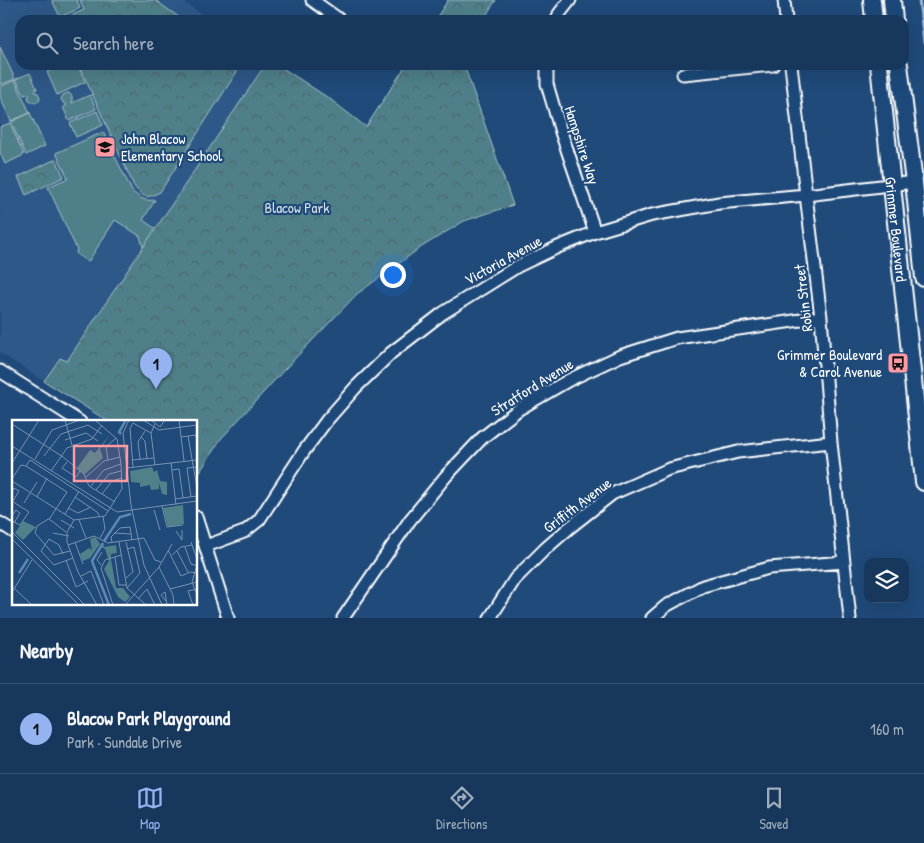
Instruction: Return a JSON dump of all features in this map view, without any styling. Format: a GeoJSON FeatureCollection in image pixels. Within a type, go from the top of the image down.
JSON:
{"type":"FeatureCollection","features":[{"type":"Feature","properties":{"kind":"main road"},"geometry":{"type":"LineString","coordinates":[[872,0],[874,15]]}},
{"type":"Feature","properties":{"kind":"main road"},"geometry":{"type":"LineString","coordinates":[[892,0],[894,15]]}},
{"type":"Feature","properties":{"kind":"main road","name":"Grimmer Boulevard"},"geometry":{"type":"LineString","coordinates":[[880,70],[891,185],[919,387],[924,482]]}},
{"type":"Feature","properties":{"kind":"main road","name":"Grimmer Boulevard"},"geometry":{"type":"LineString","coordinates":[[900,70],[924,278]]}},
{"type":"Feature","properties":{"kind":"street"},"geometry":{"type":"LineString","coordinates":[[312,0],[333,15]]}},
{"type":"Feature","properties":{"kind":"street"},"geometry":{"type":"LineString","coordinates":[[559,15],[570,0]]}},
{"type":"Feature","properties":{"kind":"street"},"geometry":{"type":"LineString","coordinates":[[784,0],[786,15]]}},
{"type":"Feature","properties":{"kind":"street","name":"Hampshire Way"},"geometry":{"type":"LineString","coordinates":[[547,70],[547,84],[561,132],[595,232]]}},
{"type":"Feature","properties":{"kind":"street"},"geometry":{"type":"LineString","coordinates":[[683,74],[723,70]]}},
{"type":"Feature","properties":{"kind":"street","name":"Robin Street"},"geometry":{"type":"LineString","coordinates":[[792,70],[821,317],[831,442],[850,618]]}},
{"type":"Feature","properties":{"kind":"street","name":"Victoria Avenue"},"geometry":{"type":"LineString","coordinates":[[206,546],[244,532],[259,520],[304,451],[327,420],[356,387],[391,353],[443,313],[518,266],[595,232],[652,215],[719,203],[914,182]]}},
{"type":"Feature","properties":{"kind":"street","name":"Stratford Avenue"},"geometry":{"type":"LineString","coordinates":[[344,618],[410,520],[446,476],[482,438],[519,409],[569,380],[620,356],[677,338],[821,317]]}},
{"type":"Feature","properties":{"kind":"street"},"geometry":{"type":"LineString","coordinates":[[0,371],[77,420]]}},
{"type":"Feature","properties":{"kind":"street","name":"Griffith Avenue"},"geometry":{"type":"LineString","coordinates":[[490,618],[515,579],[545,549],[612,494],[669,469],[738,452],[831,442]]}},
{"type":"Feature","properties":{"kind":"street"},"geometry":{"type":"LineString","coordinates":[[0,523],[12,531]]}},
{"type":"Feature","properties":{"kind":"street"},"geometry":{"type":"LineString","coordinates":[[198,523],[228,618]]}},
{"type":"Feature","properties":{"kind":"street"},"geometry":{"type":"LineString","coordinates":[[652,618],[666,606],[703,586],[769,568],[844,562]]}},
{"type":"Feature","properties":{"kind":"shaded area","name":"John Blacow Elementary School"},"geometry":{"type":"Polygon","coordinates":[[[0,0],[181,0],[204,15],[15,15],[15,70],[262,70],[67,361],[59,358],[44,381],[0,353],[0,0]]]}},
{"type":"Feature","properties":{"kind":"green space"},"geometry":{"type":"Polygon","coordinates":[[[52,0],[77,0],[80,8],[64,15],[59,15],[52,0]]]}},
{"type":"Feature","properties":{"kind":"green space"},"geometry":{"type":"Polygon","coordinates":[[[80,0],[155,0],[176,15],[72,15],[84,10],[80,0]]]}},
{"type":"Feature","properties":{"kind":"green space"},"geometry":{"type":"Polygon","coordinates":[[[448,0],[496,0],[486,15],[438,15],[448,0]]]}},
{"type":"Feature","properties":{"kind":"green space"},"geometry":{"type":"Polygon","coordinates":[[[0,47],[15,79],[0,85],[0,47]]]}},
{"type":"Feature","properties":{"kind":"green space"},"geometry":{"type":"Polygon","coordinates":[[[52,70],[80,70],[85,82],[57,95],[47,72],[52,70]]]}},
{"type":"Feature","properties":{"kind":"green space"},"geometry":{"type":"Polygon","coordinates":[[[81,70],[238,70],[160,192],[152,196],[146,196],[140,193],[134,186],[81,70]]]}},
{"type":"Feature","properties":{"kind":"green space","name":"Blacow Park"},"geometry":{"type":"Polygon","coordinates":[[[262,70],[286,70],[330,99],[366,127],[403,70],[466,70],[513,205],[464,221],[420,248],[357,294],[220,440],[198,475],[198,420],[106,420],[44,381],[60,358],[67,361],[262,70]]]}},
{"type":"Feature","properties":{"kind":"green space"},"geometry":{"type":"Polygon","coordinates":[[[30,73],[37,89],[34,91],[40,97],[39,101],[35,103],[29,100],[30,93],[24,95],[16,79],[30,73]]]}},
{"type":"Feature","properties":{"kind":"green space"},"geometry":{"type":"Polygon","coordinates":[[[15,80],[30,113],[11,121],[0,97],[0,87],[15,80]]]}},
{"type":"Feature","properties":{"kind":"green space"},"geometry":{"type":"Polygon","coordinates":[[[67,93],[72,96],[72,103],[90,95],[96,109],[69,121],[63,107],[67,105],[61,99],[67,93]]]}},
{"type":"Feature","properties":{"kind":"green space"},"geometry":{"type":"Polygon","coordinates":[[[97,111],[103,125],[76,137],[70,123],[97,111]]]}},
{"type":"Feature","properties":{"kind":"green space"},"geometry":{"type":"Polygon","coordinates":[[[30,113],[45,146],[26,155],[11,122],[30,113]]]}},
{"type":"Feature","properties":{"kind":"green space"},"geometry":{"type":"Polygon","coordinates":[[[10,123],[24,155],[5,164],[0,153],[0,127],[10,123]]]}},
{"type":"Feature","properties":{"kind":"green space"},"geometry":{"type":"Polygon","coordinates":[[[103,132],[132,191],[143,199],[155,200],[143,220],[156,229],[143,247],[140,236],[115,220],[88,262],[76,254],[77,250],[48,187],[68,178],[56,153],[103,132]]]}},
{"type":"Feature","properties":{"kind":"green space"},"geometry":{"type":"Polygon","coordinates":[[[56,159],[64,177],[26,195],[18,177],[56,159]]]}},
{"type":"Feature","properties":{"kind":"waterway"},"geometry":{"type":"LineString","coordinates":[[919,0],[924,43]]}},
{"type":"Feature","properties":{"kind":"place","name":"John Blacow Elementary School"},"geometry":{"type":"Point","coordinates":[105,147]}},
{"type":"Feature","properties":{"kind":"place","name":"Grimmer Boulevard & Carol Avenue"},"geometry":{"type":"Point","coordinates":[898,363]}},
{"type":"Feature","properties":{"kind":"place","name":"Blacow Park Playground"},"geometry":{"type":"Point","coordinates":[156,389]}}]}
